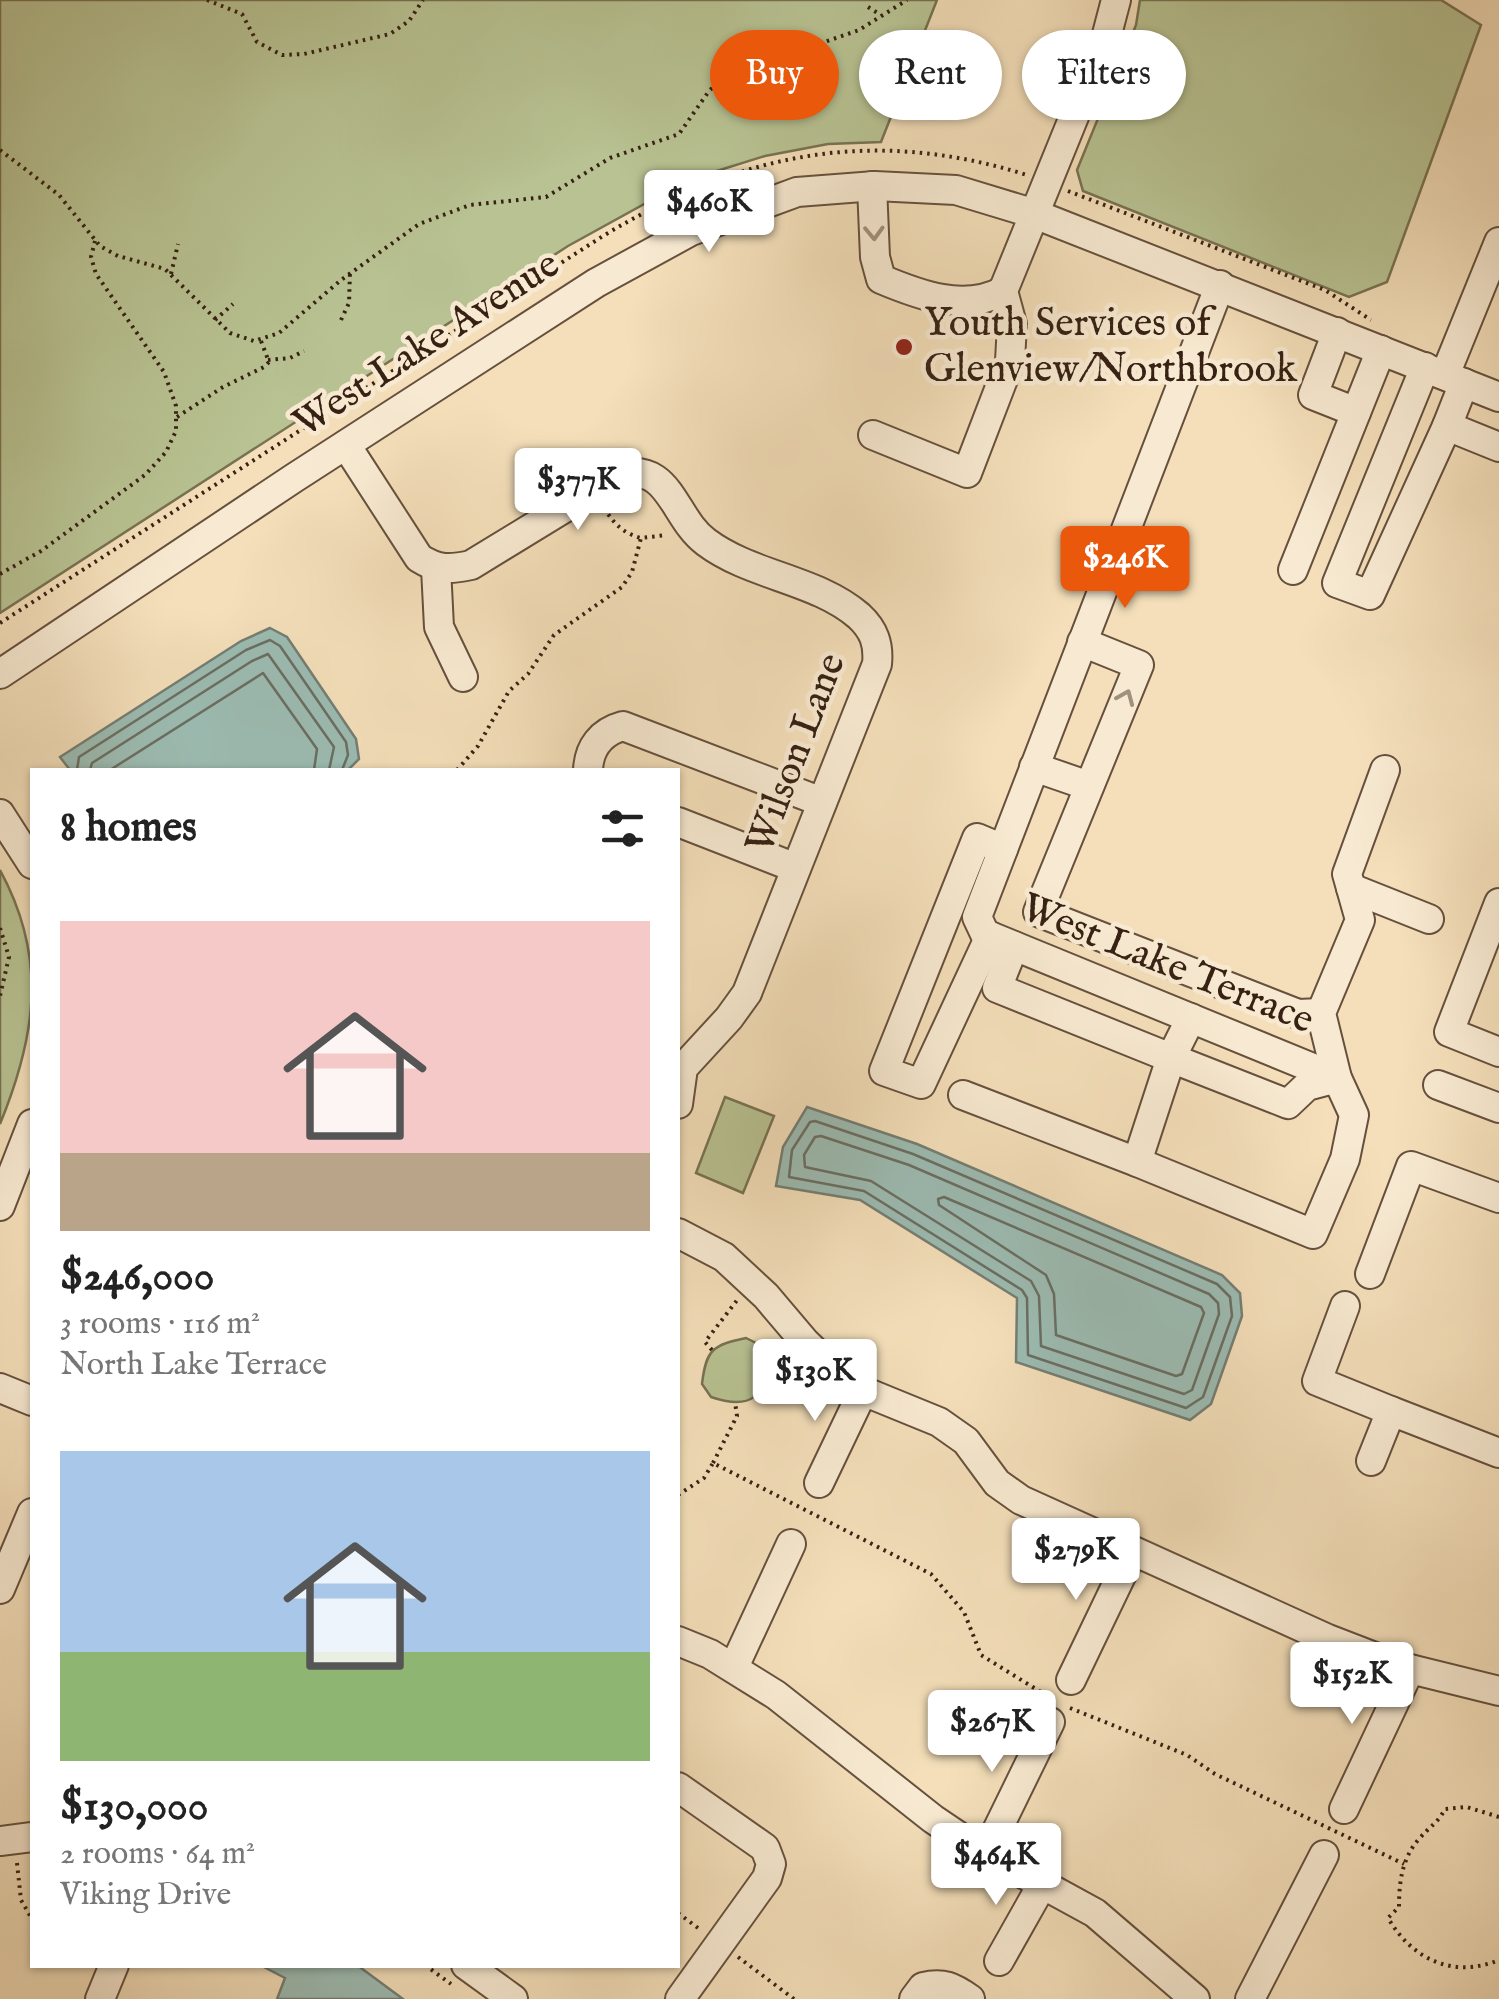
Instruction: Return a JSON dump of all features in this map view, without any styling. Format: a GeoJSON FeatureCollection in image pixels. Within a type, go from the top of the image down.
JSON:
{"type":"FeatureCollection","features":[{"type":"Feature","properties":{"kind":"street"},"geometry":{"type":"LineString","coordinates":[[873,435],[966,473],[1010,362],[1012,324],[1002,291],[1106,38],[1116,0]]}},
{"type":"Feature","properties":{"kind":"street"},"geometry":{"type":"LineString","coordinates":[[872,186],[875,258],[882,278],[926,295],[959,301],[979,302],[1002,291]]}},
{"type":"Feature","properties":{"kind":"street","name":"West Lake Avenue"},"geometry":{"type":"LineString","coordinates":[[0,674],[596,283],[691,231],[797,192],[872,186],[956,190],[1032,212],[1337,332],[1378,336],[1445,375],[1499,397]]}},
{"type":"Feature","properties":{"kind":"street"},"geometry":{"type":"LineString","coordinates":[[1445,375],[1448,426],[1370,595],[1337,583],[1445,375],[1499,242]]}},
{"type":"Feature","properties":{"kind":"street"},"geometry":{"type":"LineString","coordinates":[[1220,285],[1002,849],[993,933],[997,988],[1288,1104],[1307,1086],[1337,1078]]}},
{"type":"Feature","properties":{"kind":"street"},"geometry":{"type":"LineString","coordinates":[[1337,332],[1313,395],[1356,412]]}},
{"type":"Feature","properties":{"kind":"street"},"geometry":{"type":"LineString","coordinates":[[1293,570],[1356,412],[1378,336]]}},
{"type":"Feature","properties":{"kind":"street"},"geometry":{"type":"LineString","coordinates":[[1448,426],[1499,447]]}},
{"type":"Feature","properties":{"kind":"street"},"geometry":{"type":"LineString","coordinates":[[346,445],[419,558],[436,568],[440,627],[463,677]]}},
{"type":"Feature","properties":{"kind":"street","name":"Wilson Lane"},"geometry":{"type":"LineString","coordinates":[[436,568],[471,566],[615,477],[630,472],[656,479],[666,487],[691,528],[716,549],[850,609],[873,634],[878,648],[877,664],[747,992],[729,1018],[680,1063]]}},
{"type":"Feature","properties":{"kind":"street"},"geometry":{"type":"LineString","coordinates":[[1082,642],[1140,665],[1038,912],[1298,1014],[1321,1013]]}},
{"type":"Feature","properties":{"kind":"street"},"geometry":{"type":"LineString","coordinates":[[588,768],[595,743],[623,726],[822,802]]}},
{"type":"Feature","properties":{"kind":"street"},"geometry":{"type":"LineString","coordinates":[[1034,767],[1089,786]]}},
{"type":"Feature","properties":{"kind":"street"},"geometry":{"type":"LineString","coordinates":[[963,1095],[1313,1234],[1344,1159],[1354,1115],[1337,1078],[1321,1013],[1360,920],[1347,874],[1385,770]]}},
{"type":"Feature","properties":{"kind":"street"},"geometry":{"type":"LineString","coordinates":[[0,814],[30,861]]}},
{"type":"Feature","properties":{"kind":"street"},"geometry":{"type":"LineString","coordinates":[[680,823],[796,868]]}},
{"type":"Feature","properties":{"kind":"street"},"geometry":{"type":"LineString","coordinates":[[993,933],[921,1084],[884,1071],[977,838],[1002,849]]}},
{"type":"Feature","properties":{"kind":"street"},"geometry":{"type":"LineString","coordinates":[[1351,888],[1429,919]]}},
{"type":"Feature","properties":{"kind":"street"},"geometry":{"type":"LineString","coordinates":[[1499,902],[1449,1032],[1499,1052]]}},
{"type":"Feature","properties":{"kind":"street","name":"West Lake Terrace"},"geometry":{"type":"LineString","coordinates":[[993,933],[1337,1078]]}},
{"type":"Feature","properties":{"kind":"street"},"geometry":{"type":"LineString","coordinates":[[1128,992],[1143,954]]}},
{"type":"Feature","properties":{"kind":"street"},"geometry":{"type":"LineString","coordinates":[[1137,1162],[1171,1058],[1191,1018]]}},
{"type":"Feature","properties":{"kind":"street"},"geometry":{"type":"LineString","coordinates":[[1438,1086],[1499,1108]]}},
{"type":"Feature","properties":{"kind":"street"},"geometry":{"type":"LineString","coordinates":[[0,1206],[30,1129]]}},
{"type":"Feature","properties":{"kind":"street"},"geometry":{"type":"LineString","coordinates":[[1370,1274],[1410,1166],[1499,1198]]}},
{"type":"Feature","properties":{"kind":"street"},"geometry":{"type":"LineString","coordinates":[[680,1234],[724,1257],[836,1373],[863,1391],[939,1422],[966,1442],[997,1483],[1021,1500],[1328,1639],[1410,1669],[1499,1691]]}},
{"type":"Feature","properties":{"kind":"street"},"geometry":{"type":"LineString","coordinates":[[1345,1306],[1317,1382],[1499,1453]]}},
{"type":"Feature","properties":{"kind":"street"},"geometry":{"type":"LineString","coordinates":[[0,1388],[30,1399]]}},
{"type":"Feature","properties":{"kind":"street"},"geometry":{"type":"LineString","coordinates":[[819,1483],[863,1391]]}},
{"type":"Feature","properties":{"kind":"street"},"geometry":{"type":"LineString","coordinates":[[1371,1461],[1391,1411]]}},
{"type":"Feature","properties":{"kind":"street"},"geometry":{"type":"LineString","coordinates":[[0,1589],[30,1518]]}},
{"type":"Feature","properties":{"kind":"street"},"geometry":{"type":"LineString","coordinates":[[734,1667],[790,1544]]}},
{"type":"Feature","properties":{"kind":"street"},"geometry":{"type":"LineString","coordinates":[[1071,1680],[1133,1551]]}},
{"type":"Feature","properties":{"kind":"street"},"geometry":{"type":"LineString","coordinates":[[680,1642],[734,1667],[776,1696],[932,1819],[1096,1913],[1195,1999]]}},
{"type":"Feature","properties":{"kind":"street"},"geometry":{"type":"LineString","coordinates":[[1344,1809],[1410,1669]]}},
{"type":"Feature","properties":{"kind":"street"},"geometry":{"type":"LineString","coordinates":[[986,1853],[1050,1722]]}},
{"type":"Feature","properties":{"kind":"street"},"geometry":{"type":"LineString","coordinates":[[680,1788],[764,1848],[771,1864],[767,1878],[680,1999]]}},
{"type":"Feature","properties":{"kind":"street"},"geometry":{"type":"LineString","coordinates":[[1250,1999],[1324,1854]]}},
{"type":"Feature","properties":{"kind":"street"},"geometry":{"type":"LineString","coordinates":[[1000,1960],[1043,1883]]}},
{"type":"Feature","properties":{"kind":"street"},"geometry":{"type":"LineString","coordinates":[[100,1999],[113,1968]]}},
{"type":"Feature","properties":{"kind":"street"},"geometry":{"type":"LineString","coordinates":[[461,1976],[513,1999]]}},
{"type":"Feature","properties":{"kind":"street"},"geometry":{"type":"LineString","coordinates":[[914,1999],[923,1987],[939,1983],[970,1999]]}},
{"type":"Feature","properties":{"kind":"path"},"geometry":{"type":"LineString","coordinates":[[208,0],[242,14],[257,42],[282,55],[304,54],[390,34],[409,21],[423,0]]}},
{"type":"Feature","properties":{"kind":"path"},"geometry":{"type":"LineString","coordinates":[[839,37],[859,30],[907,0]]}},
{"type":"Feature","properties":{"kind":"path"},"geometry":{"type":"LineString","coordinates":[[868,7],[882,16]]}},
{"type":"Feature","properties":{"kind":"path"},"geometry":{"type":"LineString","coordinates":[[0,150],[59,195],[95,240],[118,256],[156,265],[171,274],[215,320],[238,337],[261,339],[287,326],[410,229],[470,205],[546,198],[610,158],[679,134],[710,90]]}},
{"type":"Feature","properties":{"kind":"path"},"geometry":{"type":"LineString","coordinates":[[1064,189],[1325,290],[1378,336]]}},
{"type":"Feature","properties":{"kind":"path"},"geometry":{"type":"LineString","coordinates":[[0,574],[41,551],[145,475],[172,441],[176,416],[173,395],[164,372],[96,274],[91,256],[95,240]]}},
{"type":"Feature","properties":{"kind":"path"},"geometry":{"type":"LineString","coordinates":[[171,274],[178,244]]}},
{"type":"Feature","properties":{"kind":"path"},"geometry":{"type":"LineString","coordinates":[[341,320],[349,302],[350,273]]}},
{"type":"Feature","properties":{"kind":"path"},"geometry":{"type":"LineString","coordinates":[[215,320],[233,304]]}},
{"type":"Feature","properties":{"kind":"path"},"geometry":{"type":"LineString","coordinates":[[176,416],[264,367],[268,360],[261,339]]}},
{"type":"Feature","properties":{"kind":"path"},"geometry":{"type":"LineString","coordinates":[[268,360],[290,358],[304,351]]}},
{"type":"Feature","properties":{"kind":"path"},"geometry":{"type":"LineString","coordinates":[[602,506],[612,523],[627,534],[641,538],[670,534]]}},
{"type":"Feature","properties":{"kind":"path"},"geometry":{"type":"LineString","coordinates":[[458,768],[478,746],[510,692],[528,674],[554,635],[622,586],[632,572],[641,538]]}},
{"type":"Feature","properties":{"kind":"path"},"geometry":{"type":"LineString","coordinates":[[0,928],[8,958],[0,996]]}},
{"type":"Feature","properties":{"kind":"path"},"geometry":{"type":"LineString","coordinates":[[712,1350],[705,1342],[753,1283]]}},
{"type":"Feature","properties":{"kind":"path"},"geometry":{"type":"LineString","coordinates":[[680,1495],[704,1478],[713,1463],[737,1416],[735,1402]]}},
{"type":"Feature","properties":{"kind":"path"},"geometry":{"type":"LineString","coordinates":[[713,1463],[931,1574],[964,1612],[981,1655],[1058,1703],[1186,1755],[1215,1774],[1404,1864]]}},
{"type":"Feature","properties":{"kind":"path"},"geometry":{"type":"LineString","coordinates":[[1499,1817],[1466,1807],[1446,1808],[1438,1824],[1420,1838],[1404,1864],[1399,1907],[1388,1918],[1401,1940],[1433,1961],[1465,1969],[1499,1960]]}},
{"type":"Feature","properties":{"kind":"path"},"geometry":{"type":"LineString","coordinates":[[16,1846],[21,1900],[30,1916]]}},
{"type":"Feature","properties":{"kind":"path"},"geometry":{"type":"LineString","coordinates":[[435,1968],[461,1976]]}},
{"type":"Feature","properties":{"kind":"green space"},"geometry":{"type":"Polygon","coordinates":[[[0,0],[937,0],[925,30],[859,30],[859,120],[890,120],[881,142],[828,144],[765,156],[688,180],[568,246],[0,613],[0,0]]]}},
{"type":"Feature","properties":{"kind":"green space"},"geometry":{"type":"Polygon","coordinates":[[[1140,0],[1441,0],[1481,25],[1387,282],[1349,297],[1083,191],[1077,170],[1097,120],[1186,120],[1186,30],[1134,30],[1140,0]]]}},
{"type":"Feature","properties":{"kind":"green space"},"geometry":{"type":"Polygon","coordinates":[[[0,870],[25,934],[30,961],[30,1012],[22,1060],[0,1124],[0,870]]]}},
{"type":"Feature","properties":{"kind":"green space"},"geometry":{"type":"Polygon","coordinates":[[[725,1097],[774,1116],[743,1193],[696,1173],[725,1097]]]}},
{"type":"Feature","properties":{"kind":"green space"},"geometry":{"type":"Polygon","coordinates":[[[746,1338],[771,1357],[765,1382],[746,1401],[711,1397],[702,1384],[709,1356],[719,1346],[746,1338]]]}},
{"type":"Feature","properties":{"kind":"water"},"geometry":{"type":"Polygon","coordinates":[[[270,628],[287,637],[356,739],[359,759],[350,768],[68,768],[60,757],[241,641],[270,628]]]}},
{"type":"Feature","properties":{"kind":"water"},"geometry":{"type":"Polygon","coordinates":[[[807,1107],[917,1144],[1222,1275],[1240,1293],[1242,1316],[1211,1404],[1190,1420],[1016,1362],[1017,1298],[860,1200],[776,1186],[783,1147],[807,1107]]]}},
{"type":"Feature","properties":{"kind":"water"},"geometry":{"type":"Polygon","coordinates":[[[266,1968],[361,1968],[403,1999],[277,1999],[285,1978],[266,1968]]]}},
{"type":"Feature","properties":{"kind":"place","name":"Youth Services of Glenview/Northbrook"},"geometry":{"type":"Point","coordinates":[904,347]}}]}
